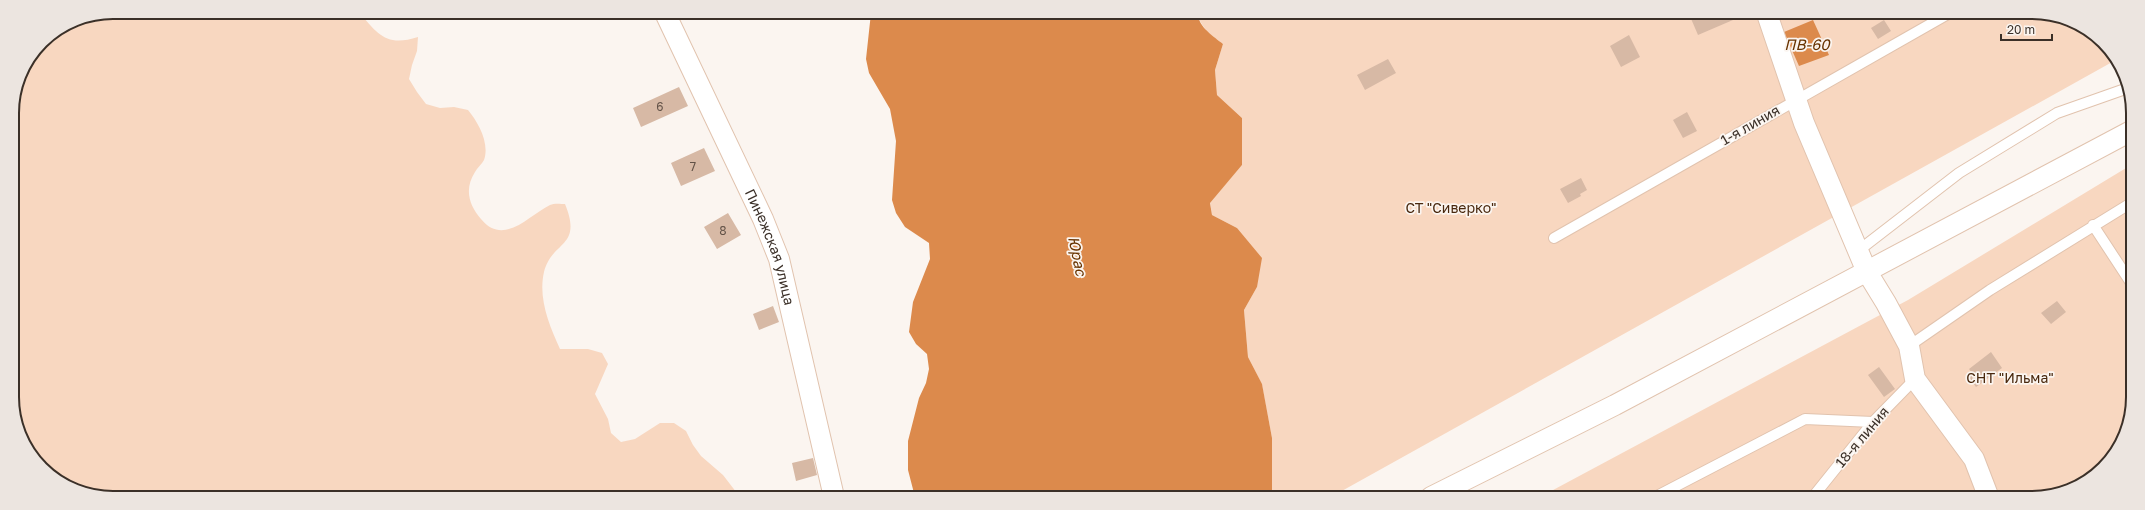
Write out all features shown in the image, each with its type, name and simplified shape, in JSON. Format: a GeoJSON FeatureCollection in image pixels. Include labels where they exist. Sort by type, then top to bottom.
{"type":"FeatureCollection","features":[{"type":"Feature","properties":{"kind":"street","name":"Пинежская улица"},"geometry":{"type":"LineString","coordinates":[[668,19],[763,219],[779,259],[833,491]]}},
{"type":"Feature","properties":{"kind":"street"},"geometry":{"type":"LineString","coordinates":[[1769,19],[1804,123],[1867,272],[1886,303],[1909,346],[1915,379],[1974,459],[1986,491]]}},
{"type":"Feature","properties":{"kind":"street"},"geometry":{"type":"LineString","coordinates":[[1443,491],[1615,405],[2126,134]]}},
{"type":"Feature","properties":{"kind":"lane","name":"1-я линия"},"geometry":{"type":"LineString","coordinates":[[1554,238],[1939,19]]}},
{"type":"Feature","properties":{"kind":"lane"},"geometry":{"type":"LineString","coordinates":[[1858,251],[1959,173],[2057,113],[2123,90]]}},
{"type":"Feature","properties":{"kind":"lane"},"geometry":{"type":"LineString","coordinates":[[1909,346],[1990,290],[2126,206]]}},
{"type":"Feature","properties":{"kind":"lane"},"geometry":{"type":"LineString","coordinates":[[2093,225],[2126,275]]}},
{"type":"Feature","properties":{"kind":"lane","name":"18-я линия"},"geometry":{"type":"LineString","coordinates":[[1818,491],[1873,422],[1915,379]]}},
{"type":"Feature","properties":{"kind":"lane"},"geometry":{"type":"LineString","coordinates":[[1667,491],[1805,419],[1873,422]]}},
{"type":"Feature","properties":{"kind":"green space"},"geometry":{"type":"Polygon","coordinates":[[[113,19],[365,19],[378,33],[391,40],[407,40],[418,37],[417,51],[409,79],[417,92],[426,104],[440,108],[454,107],[468,110],[476,120],[482,133],[485,147],[484,160],[472,178],[469,191],[469,197],[473,208],[481,219],[490,227],[499,230],[507,230],[525,221],[550,205],[565,204],[570,218],[570,229],[564,242],[548,262],[544,272],[542,292],[549,321],[560,349],[588,349],[602,353],[608,364],[595,394],[608,419],[611,433],[621,442],[635,439],[660,423],[674,423],[686,431],[693,445],[701,456],[723,475],[735,491],[113,491],[83,486],[66,478],[47,463],[35,449],[24,427],[19,397],[19,107],[26,77],[35,61],[51,42],[77,26],[89,22],[113,19]]]}},
{"type":"Feature","properties":{"kind":"green space","name":"СТ \"Сиверко\""},"geometry":{"type":"Polygon","coordinates":[[[1199,19],[2032,19],[2062,24],[2084,35],[2094,42],[2111,63],[1342,491],[1272,491],[1272,438],[1262,385],[1248,357],[1244,310],[1257,287],[1237,228],[1212,215],[1210,202],[1242,165],[1242,118],[1217,95],[1215,70],[1223,44],[1207,32],[1199,19]]]}},
{"type":"Feature","properties":{"kind":"green space","name":"СНТ \"Ильма\""},"geometry":{"type":"Polygon","coordinates":[[[2126,168],[2126,397],[2124,415],[2116,438],[2103,459],[2094,468],[2068,484],[2038,491],[1551,491],[1908,300],[2126,168]]]}},
{"type":"Feature","properties":{"kind":"water","name":"Юрас"},"geometry":{"type":"Polygon","coordinates":[[[870,19],[1198,19],[1203,27],[1223,44],[1215,70],[1217,95],[1242,118],[1242,165],[1210,203],[1212,215],[1237,228],[1262,258],[1257,287],[1244,310],[1248,357],[1262,384],[1272,438],[1272,491],[913,491],[908,470],[908,441],[919,398],[926,383],[929,369],[927,354],[916,344],[909,332],[913,302],[930,259],[929,243],[905,227],[896,213],[892,200],[896,141],[890,109],[869,73],[866,59],[870,19]]]}},
{"type":"Feature","properties":{"kind":"water","name":"ПВ-60"},"geometry":{"type":"Polygon","coordinates":[[[1813,20],[1829,55],[1799,66],[1784,32],[1813,20]]]}},
{"type":"Feature","properties":{"kind":"building"},"geometry":{"type":"Polygon","coordinates":[[[1691,19],[1735,19],[1698,35],[1691,19]]]}},
{"type":"Feature","properties":{"kind":"building"},"geometry":{"type":"Polygon","coordinates":[[[1884,20],[1891,31],[1878,39],[1871,28],[1884,20]]]}},
{"type":"Feature","properties":{"kind":"building"},"geometry":{"type":"Polygon","coordinates":[[[1629,35],[1640,57],[1621,67],[1610,46],[1629,35]]]}},
{"type":"Feature","properties":{"kind":"building"},"geometry":{"type":"Polygon","coordinates":[[[1388,59],[1396,73],[1365,90],[1357,75],[1388,59]]]}},
{"type":"Feature","properties":{"kind":"building"},"geometry":{"type":"Polygon","coordinates":[[[679,87],[688,106],[641,127],[633,108],[679,87]]]}},
{"type":"Feature","properties":{"kind":"building"},"geometry":{"type":"Polygon","coordinates":[[[1687,112],[1697,131],[1683,138],[1673,120],[1687,112]]]}},
{"type":"Feature","properties":{"kind":"building"},"geometry":{"type":"Polygon","coordinates":[[[704,148],[715,171],[681,186],[671,163],[704,148]]]}},
{"type":"Feature","properties":{"kind":"building"},"geometry":{"type":"Polygon","coordinates":[[[1581,178],[1587,190],[1580,194],[1581,196],[1568,203],[1560,189],[1581,178]]]}},
{"type":"Feature","properties":{"kind":"building"},"geometry":{"type":"Polygon","coordinates":[[[728,213],[741,235],[717,249],[704,227],[728,213]]]}},
{"type":"Feature","properties":{"kind":"building"},"geometry":{"type":"Polygon","coordinates":[[[2057,301],[2066,312],[2051,324],[2041,313],[2057,301]]]}},
{"type":"Feature","properties":{"kind":"building"},"geometry":{"type":"Polygon","coordinates":[[[773,306],[779,322],[759,330],[753,314],[773,306]]]}},
{"type":"Feature","properties":{"kind":"building"},"geometry":{"type":"Polygon","coordinates":[[[1991,352],[2002,368],[1976,387],[1968,376],[1972,373],[1969,369],[1991,352]]]}},
{"type":"Feature","properties":{"kind":"building"},"geometry":{"type":"Polygon","coordinates":[[[1879,367],[1895,389],[1884,397],[1868,375],[1879,367]]]}},
{"type":"Feature","properties":{"kind":"building"},"geometry":{"type":"Polygon","coordinates":[[[813,458],[817,475],[796,481],[792,463],[813,458]]]}}]}
